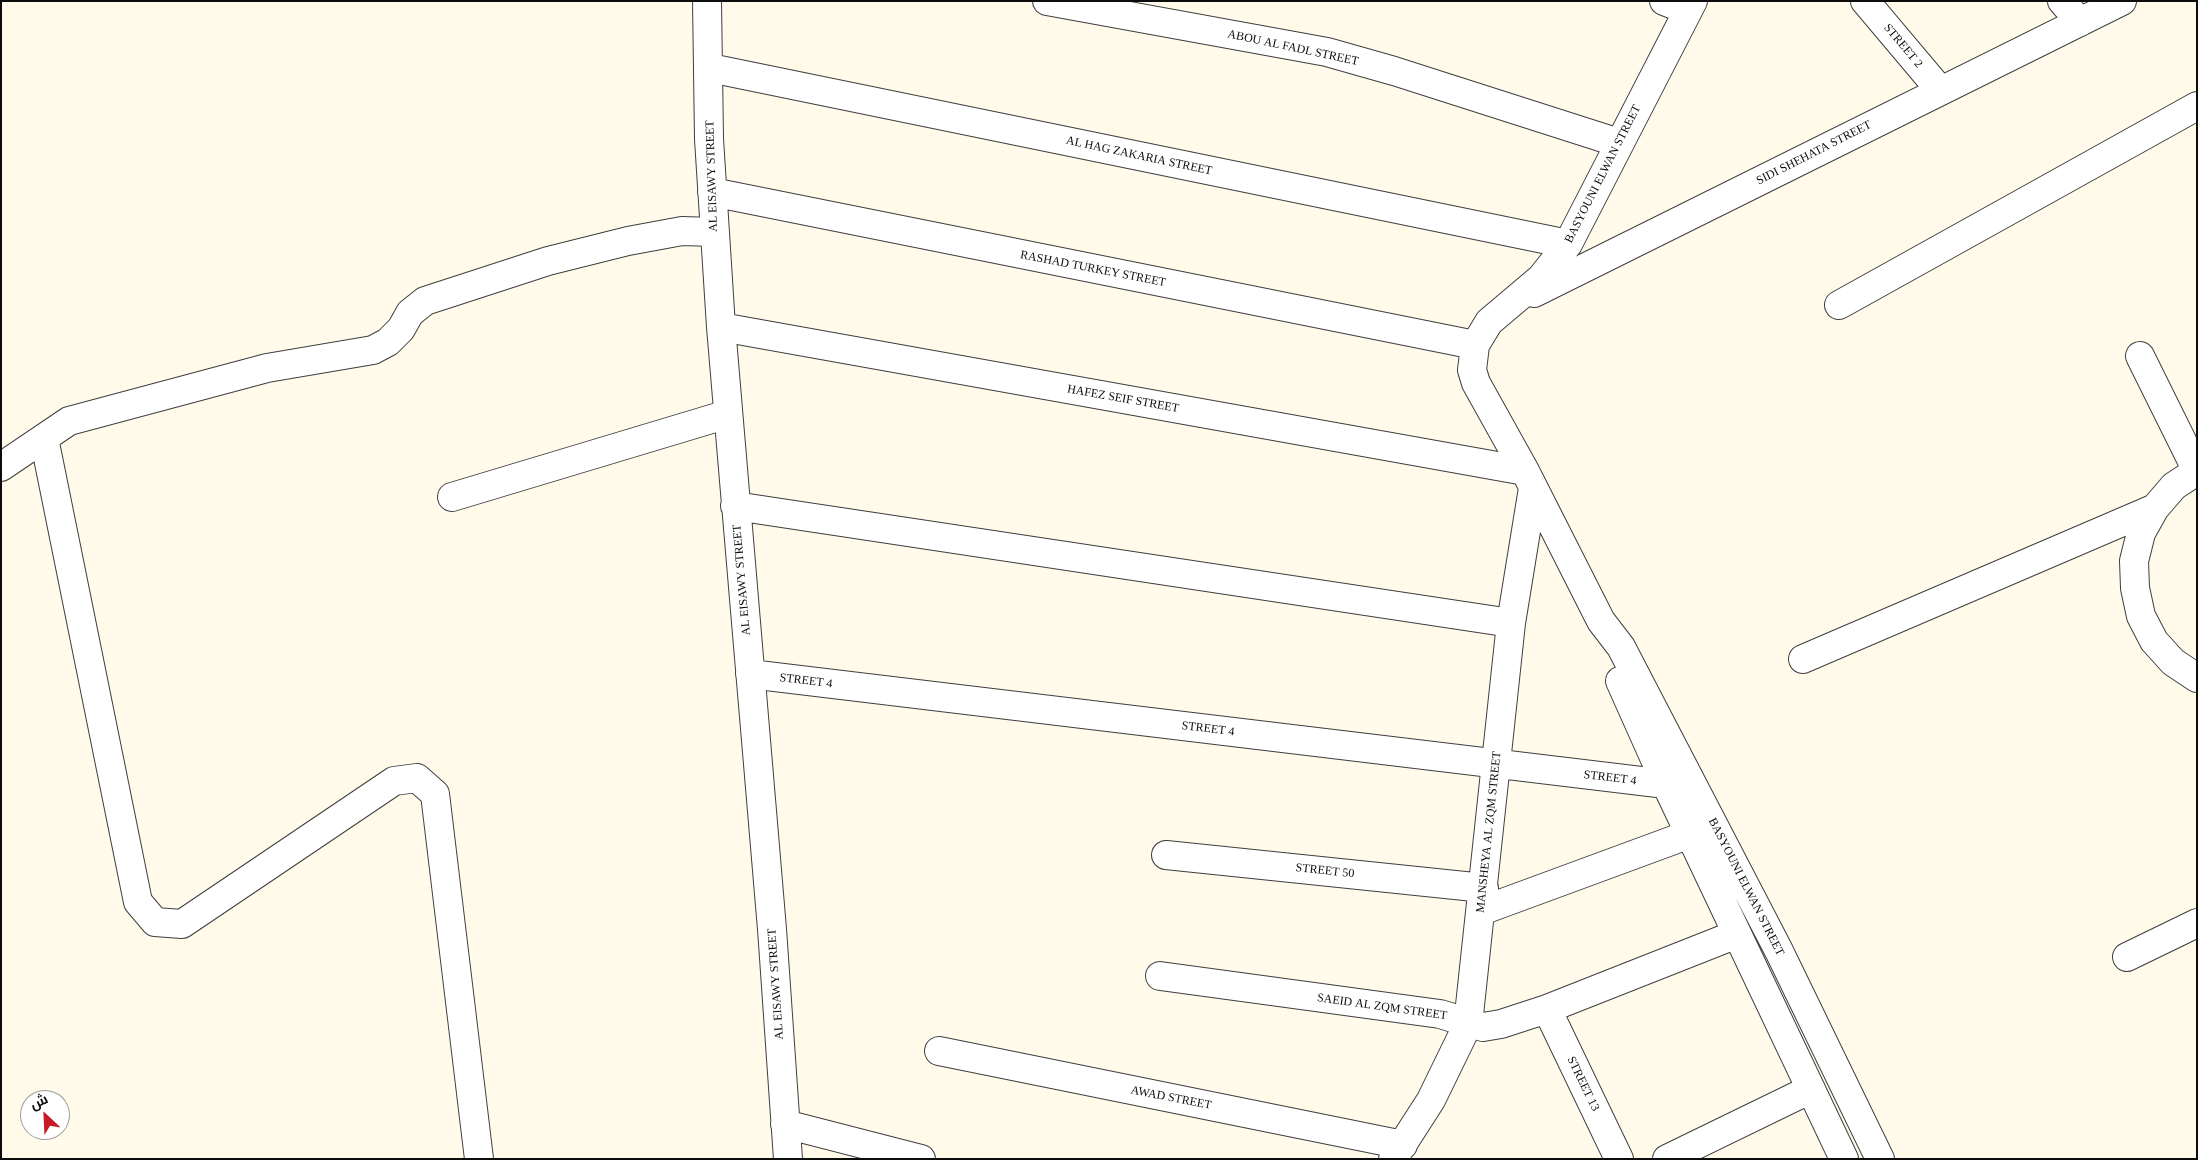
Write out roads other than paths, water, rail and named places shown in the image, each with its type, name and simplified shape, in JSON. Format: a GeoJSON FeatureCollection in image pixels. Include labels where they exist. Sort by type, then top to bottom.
{"type":"FeatureCollection","features":[{"type":"Feature","properties":{"kind":"street","name":"AL EISAWY STREET"},"geometry":{"type":"LineString","coordinates":[[707,1],[714,232],[735,506],[772,929],[788,1159]]}},
{"type":"Feature","properties":{"kind":"street","name":"ABOU AL FADL STREET"},"geometry":{"type":"LineString","coordinates":[[1047,1],[1327,52],[1394,70],[1619,143]]}},
{"type":"Feature","properties":{"kind":"street","name":"STREET 2"},"geometry":{"type":"LineString","coordinates":[[1866,1],[1940,90]]}},
{"type":"Feature","properties":{"kind":"street"},"geometry":{"type":"LineString","coordinates":[[2062,1],[2080,22]]}},
{"type":"Feature","properties":{"kind":"street","name":"SIDI SHEHATA STREET"},"geometry":{"type":"LineString","coordinates":[[1508,307],[1940,90],[2122,1]]}},
{"type":"Feature","properties":{"kind":"street","name":"BASYOUNI ELWAN STREET"},"geometry":{"type":"LineString","coordinates":[[1681,4],[1619,143],[1568,244],[1541,278],[1489,322],[1475,345],[1472,370],[1476,383],[1529,479],[1601,621],[1615,637],[1635,673],[1779,951],[1880,1159]]}},
{"type":"Feature","properties":{"kind":"street","name":"AL HAG ZAKARIA STREET"},"geometry":{"type":"LineString","coordinates":[[710,68],[1568,244]]}},
{"type":"Feature","properties":{"kind":"street"},"geometry":{"type":"LineString","coordinates":[[1839,305],[2197,106]]}},
{"type":"Feature","properties":{"kind":"street","name":"RASHAD TURKEY STREET"},"geometry":{"type":"LineString","coordinates":[[712,192],[1475,345]]}},
{"type":"Feature","properties":{"kind":"street"},"geometry":{"type":"LineString","coordinates":[[1,467],[70,422],[248,373],[373,350],[388,342],[400,329],[410,313],[426,301],[548,261],[628,241],[682,231],[714,232]]}},
{"type":"Feature","properties":{"kind":"street","name":"HAFEZ SEIF STREET"},"geometry":{"type":"LineString","coordinates":[[721,327],[1529,479]]}},
{"type":"Feature","properties":{"kind":"street"},"geometry":{"type":"LineString","coordinates":[[2140,356],[2197,471],[2174,486],[2155,508],[2141,533],[2134,560],[2135,588],[2141,616],[2154,641],[2173,662],[2197,678]]}},
{"type":"Feature","properties":{"kind":"street"},"geometry":{"type":"LineString","coordinates":[[452,497],[728,414]]}},
{"type":"Feature","properties":{"kind":"street"},"geometry":{"type":"LineString","coordinates":[[44,438],[138,902],[155,922],[182,924],[394,781],[417,778],[435,794],[479,1159]]}},
{"type":"Feature","properties":{"kind":"street","name":"MANSHEYA AL ZQM STREET"},"geometry":{"type":"LineString","coordinates":[[1398,1152],[1431,1100],[1468,1024],[1511,623],[1529,479]]}},
{"type":"Feature","properties":{"kind":"street"},"geometry":{"type":"LineString","coordinates":[[735,506],[1511,623]]}},
{"type":"Feature","properties":{"kind":"street"},"geometry":{"type":"LineString","coordinates":[[1803,659],[2155,508]]}},
{"type":"Feature","properties":{"kind":"street","name":"BASYOUNI ELWAN STREET"},"geometry":{"type":"LineString","coordinates":[[1601,621],[1603,642],[1666,784],[1844,1159]]}},
{"type":"Feature","properties":{"kind":"street","name":"STREET 4"},"geometry":{"type":"LineString","coordinates":[[750,674],[1666,784]]}},
{"type":"Feature","properties":{"kind":"street"},"geometry":{"type":"LineString","coordinates":[[1482,899],[1690,834]]}},
{"type":"Feature","properties":{"kind":"street","name":"STREET 50"},"geometry":{"type":"LineString","coordinates":[[1166,855],[1482,899]]}},
{"type":"Feature","properties":{"kind":"street"},"geometry":{"type":"LineString","coordinates":[[2127,957],[2197,923]]}},
{"type":"Feature","properties":{"kind":"street","name":"SAEID AL ZQM STREET"},"geometry":{"type":"LineString","coordinates":[[1160,976],[1440,1014],[1483,1027],[1501,1024],[1548,1009],[1737,934]]}},
{"type":"Feature","properties":{"kind":"street","name":"STREET 13"},"geometry":{"type":"LineString","coordinates":[[1548,1009],[1619,1159]]}},
{"type":"Feature","properties":{"kind":"street","name":"AWAD STREET"},"geometry":{"type":"LineString","coordinates":[[939,1051],[1398,1152]]}},
{"type":"Feature","properties":{"kind":"street"},"geometry":{"type":"LineString","coordinates":[[1667,1159],[1811,1089]]}},
{"type":"Feature","properties":{"kind":"street"},"geometry":{"type":"LineString","coordinates":[[785,1124],[921,1159]]}}]}
